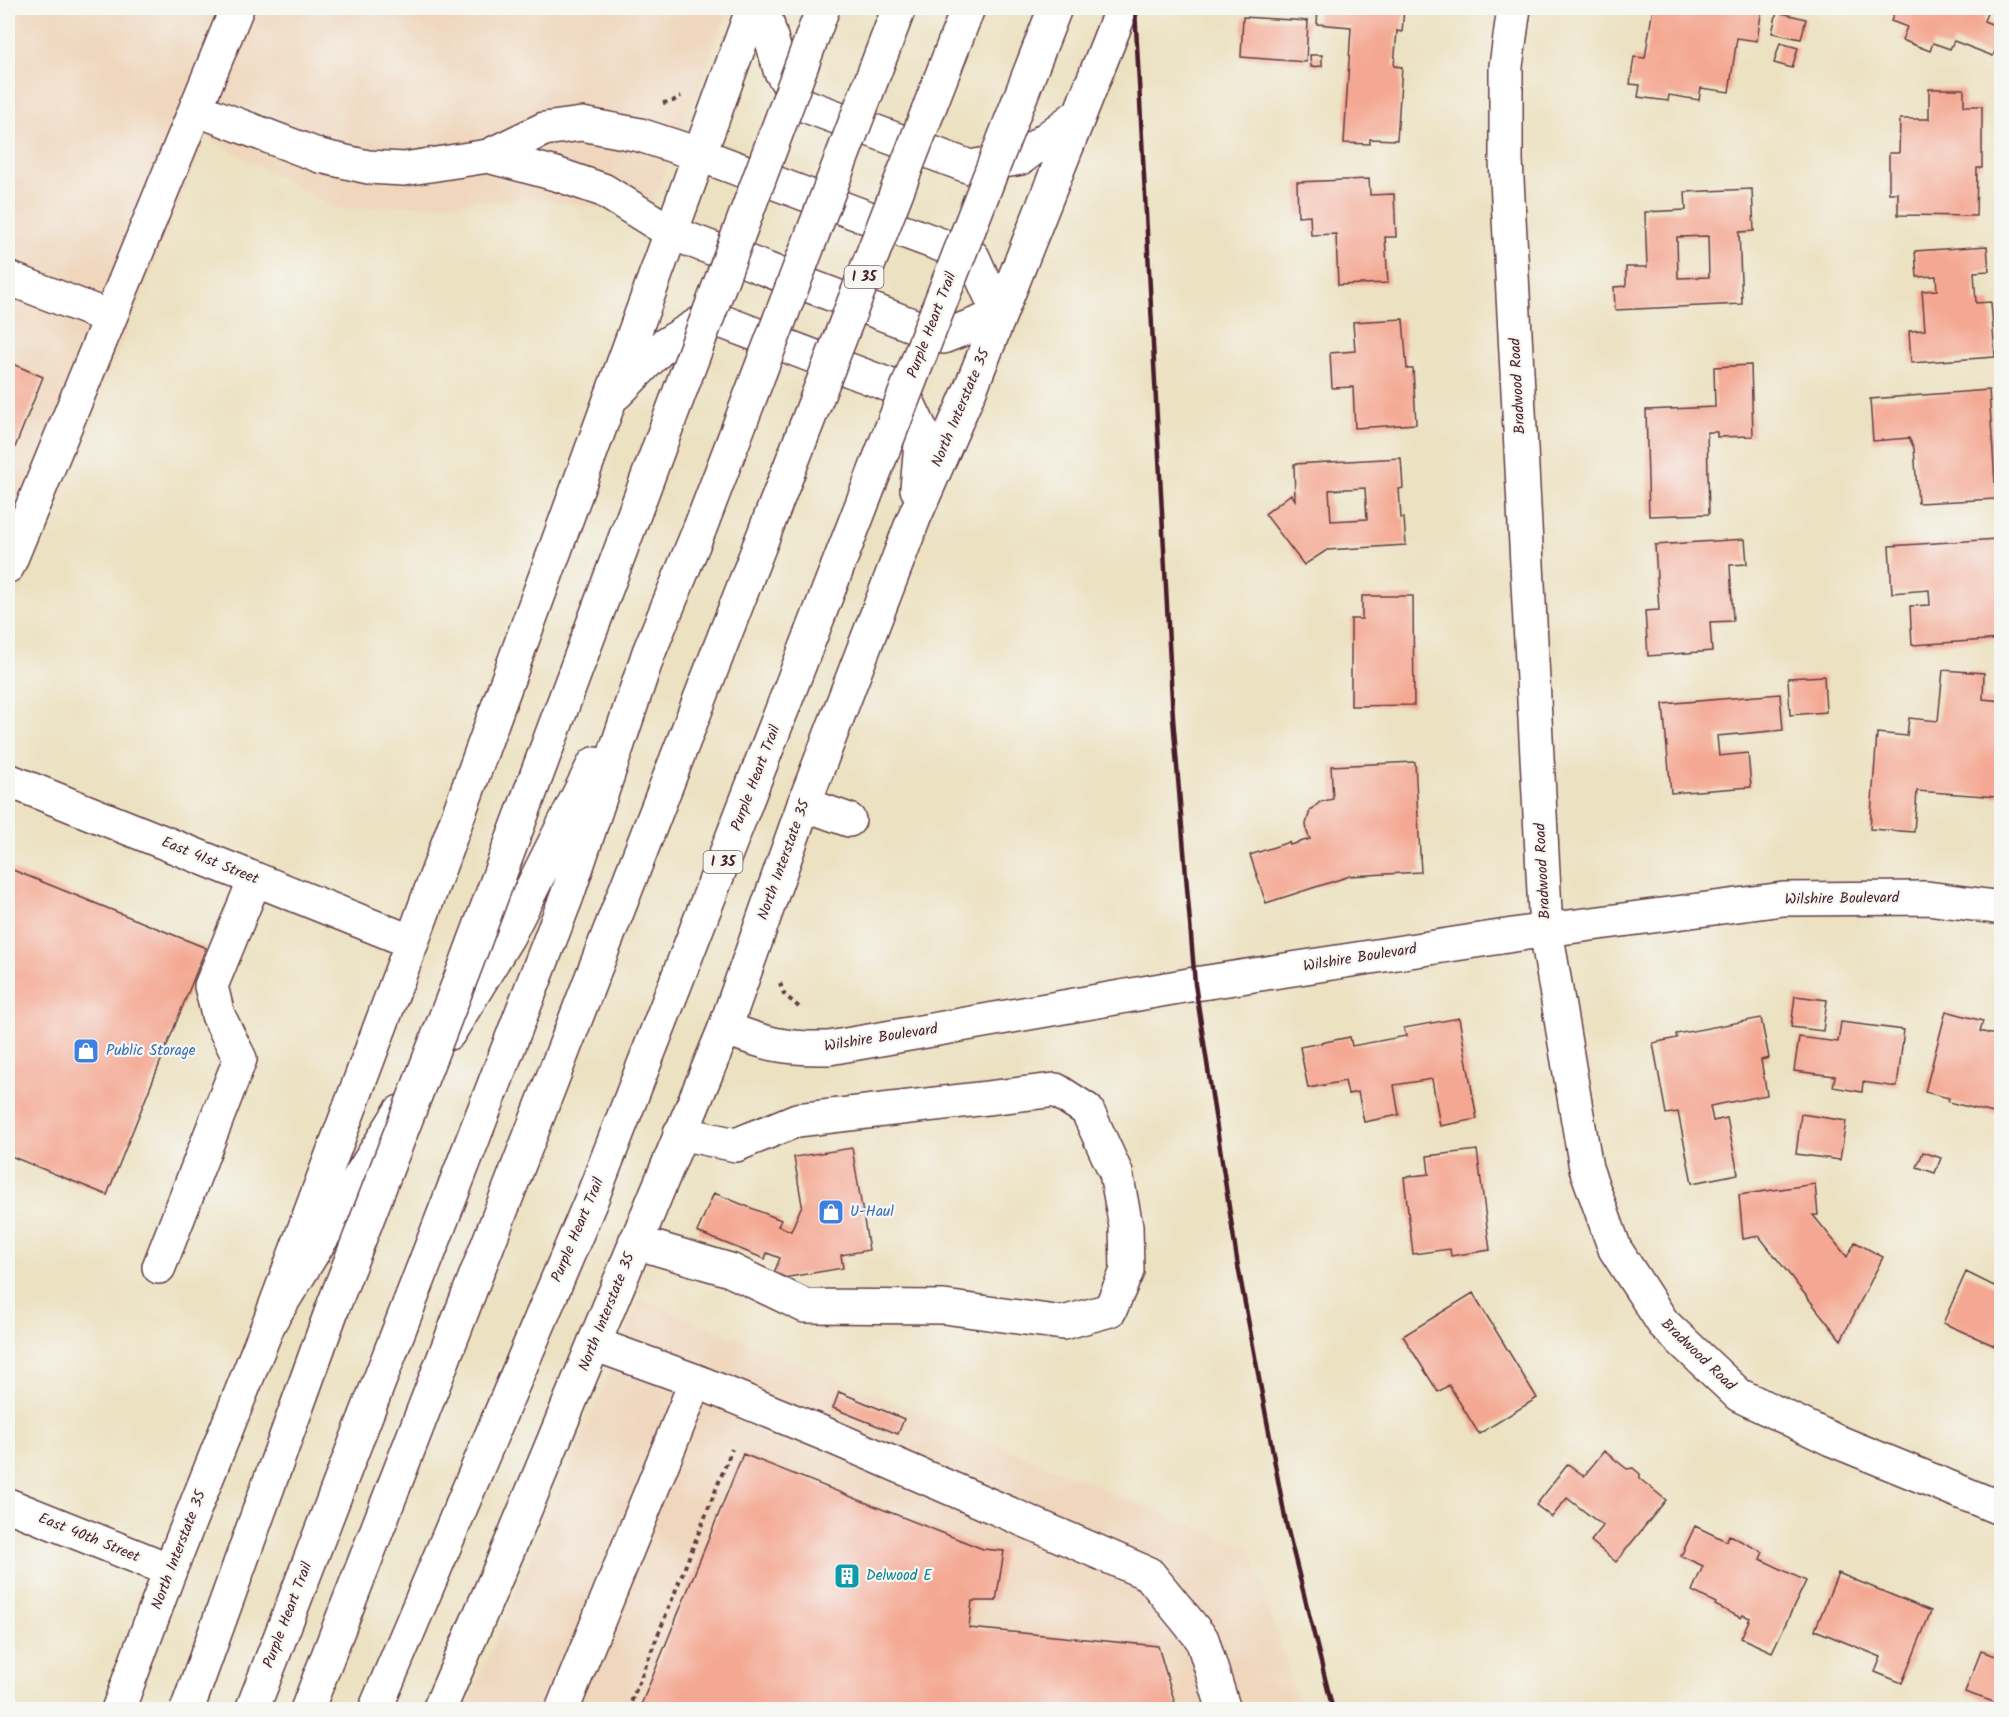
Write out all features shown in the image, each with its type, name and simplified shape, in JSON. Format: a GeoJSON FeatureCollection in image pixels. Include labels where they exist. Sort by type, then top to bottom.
{"type":"FeatureCollection","features":[{"type":"Feature","properties":{"kind":"main road"},"geometry":{"type":"LineString","coordinates":[[8,566],[237,8]]}},
{"type":"Feature","properties":{"kind":"main road","name":"North Interstate 35"},"geometry":{"type":"LineString","coordinates":[[118,1710],[170,1570],[269,1323],[412,942],[753,8]]}},
{"type":"Feature","properties":{"kind":"main road"},"geometry":{"type":"LineString","coordinates":[[763,8],[780,70],[801,104],[970,167],[1021,158],[1078,115]]}},
{"type":"Feature","properties":{"kind":"main road"},"geometry":{"type":"LineString","coordinates":[[187,1710],[333,1307],[465,967],[823,8]]}},
{"type":"Feature","properties":{"kind":"main road","name":"Purple Heart Trail"},"geometry":{"type":"LineString","coordinates":[[252,1710],[567,896],[649,652],[700,528],[899,8]]}},
{"type":"Feature","properties":{"kind":"main road","name":"I 35"},"geometry":{"type":"LineString","coordinates":[[308,1710],[968,8]]}},
{"type":"Feature","properties":{"kind":"main road","name":"Purple Heart Trail"},"geometry":{"type":"LineString","coordinates":[[375,1710],[592,1198],[1055,8]]}},
{"type":"Feature","properties":{"kind":"main road","name":"North Interstate 35"},"geometry":{"type":"LineString","coordinates":[[439,1710],[725,1028],[804,804],[914,518],[970,390],[1122,8]]}},
{"type":"Feature","properties":{"kind":"main road","name":"Bradwood Road"},"geometry":{"type":"LineString","coordinates":[[1514,8],[1506,66],[1506,160],[1546,930],[1586,1168],[1615,1249],[1663,1323],[1739,1395],[1831,1439],[2001,1509]]}},
{"type":"Feature","properties":{"kind":"main road"},"geometry":{"type":"LineString","coordinates":[[196,108],[320,156],[368,167],[404,169],[488,156],[544,129],[582,124],[640,135],[698,154],[973,257],[999,315],[943,337],[672,233],[603,190],[556,174],[488,156]]}},
{"type":"Feature","properties":{"kind":"main road"},"geometry":{"type":"LineString","coordinates":[[8,278],[109,317]]}},
{"type":"Feature","properties":{"kind":"main road"},"geometry":{"type":"LineString","coordinates":[[608,402],[663,346],[710,317],[902,390],[922,432],[914,518]]}},
{"type":"Feature","properties":{"kind":"main road"},"geometry":{"type":"LineString","coordinates":[[269,1323],[508,936],[649,652]]}},
{"type":"Feature","properties":{"kind":"main road","name":"East 41st Street"},"geometry":{"type":"LineString","coordinates":[[8,780],[412,942]]}},
{"type":"Feature","properties":{"kind":"main road"},"geometry":{"type":"LineString","coordinates":[[804,804],[849,820]]}},
{"type":"Feature","properties":{"kind":"main road"},"geometry":{"type":"LineString","coordinates":[[159,1267],[240,1059],[218,1015],[211,986],[255,879]]}},
{"type":"Feature","properties":{"kind":"main road","name":"Wilshire Boulevard"},"geometry":{"type":"LineString","coordinates":[[725,1028],[770,1045],[801,1049],[829,1048],[1119,996],[1546,930],[1783,899],[1927,898],[2001,908]]}},
{"type":"Feature","properties":{"kind":"main road"},"geometry":{"type":"LineString","coordinates":[[635,1242],[730,1270],[805,1306],[944,1307],[1063,1323],[1110,1310],[1127,1271],[1126,1226],[1116,1173],[1087,1110],[1056,1090],[797,1120],[736,1145],[680,1132]]}},
{"type":"Feature","properties":{"kind":"main road"},"geometry":{"type":"LineString","coordinates":[[594,1344],[696,1381],[825,1434],[1149,1574],[1203,1639],[1224,1710]]}},
{"type":"Feature","properties":{"kind":"main road"},"geometry":{"type":"LineString","coordinates":[[562,1710],[696,1381]]}},
{"type":"Feature","properties":{"kind":"main road","name":"East 40th Street"},"geometry":{"type":"LineString","coordinates":[[8,1506],[170,1570]]}},
{"type":"Feature","properties":{"kind":"path"},"geometry":{"type":"LineString","coordinates":[[628,1710],[732,1449]]}},
{"type":"Feature","properties":{"kind":"shaded area"},"geometry":{"type":"Polygon","coordinates":[[[8,8],[729,8],[647,216],[537,198],[336,209],[207,137],[8,618],[8,8]]]}},
{"type":"Feature","properties":{"kind":"shaded area"},"geometry":{"type":"Polygon","coordinates":[[[641,1299],[1250,1549],[1301,1709],[466,1710],[641,1299]]]}},
{"type":"Feature","properties":{"kind":"building"},"geometry":{"type":"Polygon","coordinates":[[[1318,8],[1404,8],[1402,32],[1397,31],[1394,66],[1402,67],[1397,140],[1370,139],[1370,144],[1344,143],[1351,27],[1317,24],[1318,8]]]}},
{"type":"Feature","properties":{"kind":"building"},"geometry":{"type":"Polygon","coordinates":[[[1653,8],[1762,8],[1757,41],[1737,38],[1729,92],[1701,88],[1699,100],[1669,95],[1668,101],[1638,97],[1640,85],[1630,84],[1634,57],[1645,58],[1653,8]]]}},
{"type":"Feature","properties":{"kind":"building"},"geometry":{"type":"Polygon","coordinates":[[[1896,8],[1989,8],[1984,21],[2002,28],[2002,34],[1993,56],[1954,41],[1950,49],[1933,43],[1930,51],[1902,40],[1907,27],[1891,21],[1896,8]]]}},
{"type":"Feature","properties":{"kind":"building"},"geometry":{"type":"Polygon","coordinates":[[[1777,12],[1806,19],[1801,39],[1772,33],[1777,12]]]}},
{"type":"Feature","properties":{"kind":"building"},"geometry":{"type":"Polygon","coordinates":[[[1243,17],[1308,21],[1306,62],[1241,57],[1243,17]]]}},
{"type":"Feature","properties":{"kind":"building"},"geometry":{"type":"Polygon","coordinates":[[[1780,43],[1798,48],[1792,68],[1774,63],[1780,43]]]}},
{"type":"Feature","properties":{"kind":"building"},"geometry":{"type":"Polygon","coordinates":[[[1310,55],[1322,55],[1322,66],[1311,67],[1310,55]]]}},
{"type":"Feature","properties":{"kind":"building"},"geometry":{"type":"Polygon","coordinates":[[[1929,89],[1964,89],[1964,106],[1982,106],[1982,168],[1977,168],[1976,216],[1898,215],[1898,193],[1889,193],[1889,153],[1899,153],[1900,119],[1929,119],[1929,89]]]}},
{"type":"Feature","properties":{"kind":"building"},"geometry":{"type":"Polygon","coordinates":[[[1369,179],[1370,195],[1394,194],[1396,237],[1385,237],[1388,283],[1338,285],[1336,234],[1311,235],[1310,215],[1298,216],[1297,182],[1369,179]]]}},
{"type":"Feature","properties":{"kind":"building"},"geometry":{"type":"Polygon","coordinates":[[[1752,189],[1754,231],[1739,232],[1742,304],[1615,310],[1614,287],[1626,286],[1626,267],[1647,267],[1645,212],[1686,210],[1685,192],[1752,189]],[[1708,236],[1677,237],[1678,278],[1709,277],[1708,236]]]}},
{"type":"Feature","properties":{"kind":"building"},"geometry":{"type":"Polygon","coordinates":[[[1987,246],[1989,271],[1974,272],[1976,303],[1991,302],[1995,357],[1911,363],[1909,331],[1925,330],[1922,291],[1937,290],[1936,276],[1917,277],[1915,251],[1987,246]]]}},
{"type":"Feature","properties":{"kind":"building"},"geometry":{"type":"Polygon","coordinates":[[[1403,319],[1407,369],[1413,369],[1416,424],[1355,428],[1353,387],[1332,388],[1330,353],[1355,351],[1353,322],[1403,319]]]}},
{"type":"Feature","properties":{"kind":"building"},"geometry":{"type":"Polygon","coordinates":[[[8,362],[43,377],[8,465],[8,362]]]}},
{"type":"Feature","properties":{"kind":"building"},"geometry":{"type":"Polygon","coordinates":[[[1751,365],[1753,436],[1717,437],[1717,432],[1707,432],[1709,514],[1649,516],[1646,410],[1715,407],[1714,367],[1751,365]]]}},
{"type":"Feature","properties":{"kind":"building"},"geometry":{"type":"Polygon","coordinates":[[[1989,390],[1996,499],[1918,503],[1914,448],[1909,438],[1873,441],[1870,399],[1989,390]]]}},
{"type":"Feature","properties":{"kind":"building"},"geometry":{"type":"Polygon","coordinates":[[[1401,458],[1403,488],[1399,489],[1406,545],[1327,550],[1304,565],[1265,514],[1291,494],[1295,500],[1294,464],[1401,458]],[[1365,488],[1329,490],[1331,521],[1367,519],[1365,488]]]}},
{"type":"Feature","properties":{"kind":"building"},"geometry":{"type":"Polygon","coordinates":[[[1745,539],[1747,564],[1730,565],[1733,621],[1710,622],[1712,651],[1648,656],[1645,611],[1659,610],[1655,545],[1745,539]]]}},
{"type":"Feature","properties":{"kind":"building"},"geometry":{"type":"Polygon","coordinates":[[[1997,539],[2002,639],[1912,645],[1910,606],[1930,605],[1929,590],[1892,593],[1889,546],[1997,539]]]}},
{"type":"Feature","properties":{"kind":"building"},"geometry":{"type":"Polygon","coordinates":[[[1362,596],[1413,596],[1414,705],[1351,706],[1351,619],[1362,619],[1362,596]]]}},
{"type":"Feature","properties":{"kind":"building"},"geometry":{"type":"Polygon","coordinates":[[[1943,670],[1984,673],[1983,699],[2002,701],[2002,754],[1998,797],[1917,791],[1914,832],[1870,829],[1877,733],[1907,736],[1909,718],[1938,721],[1943,670]]]}},
{"type":"Feature","properties":{"kind":"building"},"geometry":{"type":"Polygon","coordinates":[[[1824,676],[1826,712],[1790,715],[1788,678],[1824,676]]]}},
{"type":"Feature","properties":{"kind":"building"},"geometry":{"type":"Polygon","coordinates":[[[1780,694],[1783,730],[1717,736],[1719,756],[1748,753],[1751,787],[1671,793],[1663,704],[1780,694]]]}},
{"type":"Feature","properties":{"kind":"building"},"geometry":{"type":"Polygon","coordinates":[[[1415,762],[1421,872],[1350,876],[1266,903],[1250,855],[1289,842],[1290,845],[1310,839],[1306,824],[1310,811],[1320,802],[1333,799],[1331,766],[1415,762]]]}},
{"type":"Feature","properties":{"kind":"building","name":"Public Storage"},"geometry":{"type":"Polygon","coordinates":[[[8,868],[206,948],[107,1195],[8,1155],[8,868]]]}},
{"type":"Feature","properties":{"kind":"building"},"geometry":{"type":"Polygon","coordinates":[[[1795,996],[1827,1000],[1823,1031],[1791,1027],[1795,996]]]}},
{"type":"Feature","properties":{"kind":"building"},"geometry":{"type":"Polygon","coordinates":[[[1946,1011],[1983,1021],[1980,1031],[2002,1037],[2002,1115],[1948,1102],[1949,1098],[1925,1092],[1946,1011]]]}},
{"type":"Feature","properties":{"kind":"building"},"geometry":{"type":"Polygon","coordinates":[[[1459,1018],[1477,1119],[1440,1126],[1432,1079],[1394,1085],[1399,1115],[1364,1122],[1358,1092],[1348,1094],[1345,1081],[1308,1088],[1300,1047],[1350,1037],[1352,1046],[1406,1036],[1404,1028],[1459,1018]]]}},
{"type":"Feature","properties":{"kind":"building"},"geometry":{"type":"Polygon","coordinates":[[[1761,1018],[1769,1058],[1761,1060],[1767,1095],[1710,1106],[1713,1121],[1727,1118],[1738,1174],[1692,1183],[1678,1112],[1666,1114],[1653,1043],[1677,1038],[1676,1034],[1761,1018]]]}},
{"type":"Feature","properties":{"kind":"building"},"geometry":{"type":"Polygon","coordinates":[[[1841,1022],[1904,1030],[1897,1087],[1863,1082],[1862,1092],[1833,1087],[1835,1076],[1794,1071],[1799,1037],[1838,1042],[1841,1022]]]}},
{"type":"Feature","properties":{"kind":"building"},"geometry":{"type":"Polygon","coordinates":[[[1801,1114],[1846,1121],[1840,1160],[1796,1154],[1801,1114]]]}},
{"type":"Feature","properties":{"kind":"building","name":"U-Haul"},"geometry":{"type":"Polygon","coordinates":[[[852,1148],[869,1250],[841,1255],[843,1268],[771,1280],[780,1258],[767,1253],[765,1259],[697,1232],[714,1193],[781,1220],[778,1226],[791,1231],[802,1205],[794,1157],[852,1148]]]}},
{"type":"Feature","properties":{"kind":"building"},"geometry":{"type":"Polygon","coordinates":[[[1477,1150],[1490,1250],[1451,1256],[1450,1249],[1413,1254],[1404,1177],[1429,1174],[1427,1156],[1477,1150]]]}},
{"type":"Feature","properties":{"kind":"building"},"geometry":{"type":"Polygon","coordinates":[[[1923,1152],[1941,1158],[1935,1173],[1917,1167],[1923,1152]]]}},
{"type":"Feature","properties":{"kind":"building"},"geometry":{"type":"Polygon","coordinates":[[[1815,1184],[1818,1215],[1813,1215],[1847,1257],[1855,1242],[1883,1257],[1841,1340],[1759,1236],[1743,1239],[1739,1195],[1815,1184]]]}},
{"type":"Feature","properties":{"kind":"building"},"geometry":{"type":"Polygon","coordinates":[[[1966,1272],[1994,1286],[1998,1277],[2002,1279],[2002,1349],[1943,1323],[1966,1272]]]}},
{"type":"Feature","properties":{"kind":"building"},"geometry":{"type":"Polygon","coordinates":[[[1473,1293],[1537,1398],[1479,1434],[1449,1385],[1438,1392],[1403,1336],[1473,1293]]]}},
{"type":"Feature","properties":{"kind":"building"},"geometry":{"type":"Polygon","coordinates":[[[839,1392],[904,1419],[898,1434],[833,1408],[839,1392]]]}},
{"type":"Feature","properties":{"kind":"building"},"geometry":{"type":"Polygon","coordinates":[[[1604,1451],[1627,1469],[1633,1468],[1640,1474],[1640,1479],[1666,1500],[1616,1562],[1591,1541],[1603,1526],[1567,1498],[1552,1517],[1536,1505],[1568,1464],[1584,1476],[1604,1451]]]}},
{"type":"Feature","properties":{"kind":"building","name":"Delwood E"},"geometry":{"type":"Polygon","coordinates":[[[743,1454],[983,1549],[1004,1551],[996,1601],[972,1601],[969,1628],[1158,1646],[1177,1710],[639,1710],[743,1454]]]}},
{"type":"Feature","properties":{"kind":"building"},"geometry":{"type":"Polygon","coordinates":[[[1695,1526],[1726,1541],[1729,1535],[1763,1552],[1760,1559],[1806,1581],[1772,1652],[1741,1638],[1750,1618],[1743,1615],[1741,1618],[1692,1591],[1703,1566],[1681,1556],[1695,1526]]]}},
{"type":"Feature","properties":{"kind":"building"},"geometry":{"type":"Polygon","coordinates":[[[1838,1573],[1931,1611],[1902,1683],[1875,1672],[1881,1657],[1815,1630],[1838,1573]]]}},
{"type":"Feature","properties":{"kind":"building"},"geometry":{"type":"Polygon","coordinates":[[[1981,1651],[2002,1658],[2002,1705],[1965,1692],[1981,1651]]]}},
{"type":"Feature","properties":{"kind":"railway"},"geometry":{"type":"LineString","coordinates":[[1135,8],[1173,718],[1195,984],[1238,1266],[1286,1523],[1333,1710]]}},
{"type":"Feature","properties":{"kind":"place","name":"Public Storage"},"geometry":{"type":"Point","coordinates":[86,1051]}},
{"type":"Feature","properties":{"kind":"place","name":"U-Haul"},"geometry":{"type":"Point","coordinates":[831,1212]}},
{"type":"Feature","properties":{"kind":"place","name":"Delwood E"},"geometry":{"type":"Point","coordinates":[847,1576]}}]}
